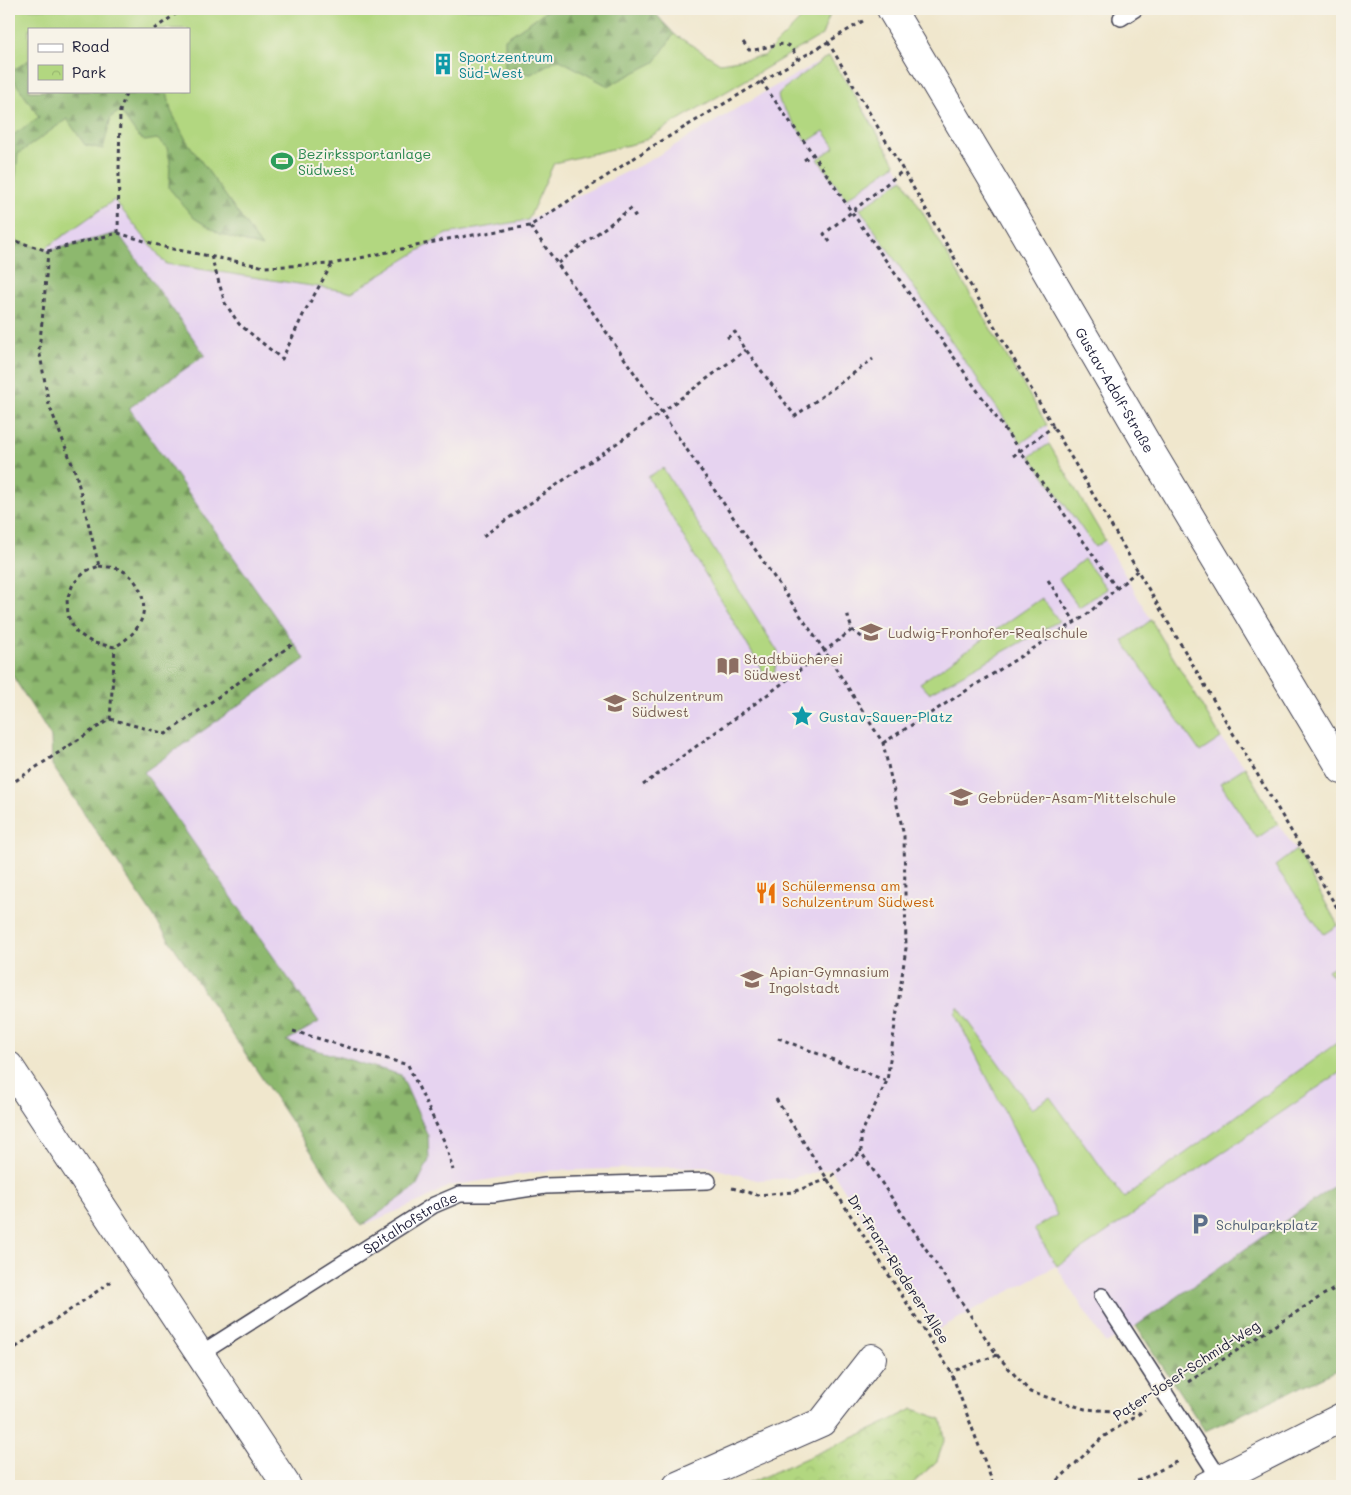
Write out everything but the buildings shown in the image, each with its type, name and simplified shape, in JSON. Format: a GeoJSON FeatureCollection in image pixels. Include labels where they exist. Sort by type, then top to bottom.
{"type":"FeatureCollection","features":[{"type":"Feature","properties":{"kind":"street","name":"Gustav-Adolf-Straße"},"geometry":{"type":"LineString","coordinates":[[880,13],[1013,214],[1147,444],[1342,770]]}},
{"type":"Feature","properties":{"kind":"street"},"geometry":{"type":"LineString","coordinates":[[9,1066],[287,1486]]}},
{"type":"Feature","properties":{"kind":"street"},"geometry":{"type":"LineString","coordinates":[[678,1486],[822,1422],[872,1358]]}},
{"type":"Feature","properties":{"kind":"street"},"geometry":{"type":"LineString","coordinates":[[1213,1483],[1342,1417]]}},
{"type":"Feature","properties":{"kind":"lane"},"geometry":{"type":"LineString","coordinates":[[1121,18],[1135,9]]}},
{"type":"Feature","properties":{"kind":"lane","name":"Spitalhofstraße"},"geometry":{"type":"LineString","coordinates":[[200,1354],[434,1205],[460,1194],[493,1194],[545,1186],[708,1181]]}},
{"type":"Feature","properties":{"kind":"lane"},"geometry":{"type":"LineString","coordinates":[[1102,1296],[1167,1396],[1213,1483]]}},
{"type":"Feature","properties":{"kind":"path"},"geometry":{"type":"LineString","coordinates":[[155,28],[183,9]]}},
{"type":"Feature","properties":{"kind":"path"},"geometry":{"type":"LineString","coordinates":[[9,239],[48,251],[118,233],[168,248],[265,267],[332,264],[448,239],[530,226],[648,149],[761,81],[880,13]]}},
{"type":"Feature","properties":{"kind":"path"},"geometry":{"type":"LineString","coordinates":[[743,42],[749,50],[756,51],[782,44],[789,46],[798,60]]}},
{"type":"Feature","properties":{"kind":"path"},"geometry":{"type":"LineString","coordinates":[[828,42],[1342,916]]}},
{"type":"Feature","properties":{"kind":"path"},"geometry":{"type":"LineString","coordinates":[[761,81],[1117,589]]}},
{"type":"Feature","properties":{"kind":"path"},"geometry":{"type":"LineString","coordinates":[[118,233],[120,111],[127,92]]}},
{"type":"Feature","properties":{"kind":"path"},"geometry":{"type":"LineString","coordinates":[[804,160],[812,154]]}},
{"type":"Feature","properties":{"kind":"path"},"geometry":{"type":"LineString","coordinates":[[830,242],[824,234],[904,170]]}},
{"type":"Feature","properties":{"kind":"path"},"geometry":{"type":"LineString","coordinates":[[558,263],[630,209],[637,219]]}},
{"type":"Feature","properties":{"kind":"path"},"geometry":{"type":"LineString","coordinates":[[530,226],[662,412],[824,650],[883,743],[904,836],[906,948],[887,1081],[861,1134],[861,1152],[997,1355],[1030,1392],[1086,1409],[1140,1413]]}},
{"type":"Feature","properties":{"kind":"path"},"geometry":{"type":"LineString","coordinates":[[48,251],[39,349],[50,405],[76,474],[99,566]]}},
{"type":"Feature","properties":{"kind":"path"},"geometry":{"type":"LineString","coordinates":[[211,256],[225,303],[239,324],[282,359],[305,311],[332,264]]}},
{"type":"Feature","properties":{"kind":"path"},"geometry":{"type":"LineString","coordinates":[[727,338],[735,332],[746,350],[795,416],[873,359]]}},
{"type":"Feature","properties":{"kind":"path"},"geometry":{"type":"LineString","coordinates":[[483,536],[662,412],[746,350]]}},
{"type":"Feature","properties":{"kind":"path"},"geometry":{"type":"LineString","coordinates":[[1013,456],[1054,426]]}},
{"type":"Feature","properties":{"kind":"path"},"geometry":{"type":"LineString","coordinates":[[99,566],[119,569],[130,576],[142,593],[143,617],[129,638],[114,646],[93,643],[76,632],[68,616],[66,599],[73,584],[86,572],[99,566]]}},
{"type":"Feature","properties":{"kind":"path"},"geometry":{"type":"LineString","coordinates":[[883,743],[1085,616],[1138,570]]}},
{"type":"Feature","properties":{"kind":"path"},"geometry":{"type":"LineString","coordinates":[[1048,580],[1075,622]]}},
{"type":"Feature","properties":{"kind":"path"},"geometry":{"type":"LineString","coordinates":[[847,613],[852,630],[866,640]]}},
{"type":"Feature","properties":{"kind":"path"},"geometry":{"type":"LineString","coordinates":[[643,785],[797,673],[852,630]]}},
{"type":"Feature","properties":{"kind":"path"},"geometry":{"type":"LineString","coordinates":[[9,785],[110,720],[166,734],[294,643]]}},
{"type":"Feature","properties":{"kind":"path"},"geometry":{"type":"LineString","coordinates":[[110,720],[114,646]]}},
{"type":"Feature","properties":{"kind":"path"},"geometry":{"type":"LineString","coordinates":[[293,1031],[408,1065],[445,1143],[460,1194]]}},
{"type":"Feature","properties":{"kind":"path"},"geometry":{"type":"LineString","coordinates":[[778,1038],[887,1081]]}},
{"type":"Feature","properties":{"kind":"path","name":"Dr.-Franz-Riederer-Allee"},"geometry":{"type":"LineString","coordinates":[[776,1099],[951,1372],[994,1486]]}},
{"type":"Feature","properties":{"kind":"path"},"geometry":{"type":"LineString","coordinates":[[708,1181],[758,1195],[793,1192],[828,1179],[861,1152]]}},
{"type":"Feature","properties":{"kind":"path"},"geometry":{"type":"LineString","coordinates":[[9,1352],[139,1263]]}},
{"type":"Feature","properties":{"kind":"path","name":"Pater-Josef-Schmid-Weg"},"geometry":{"type":"LineString","coordinates":[[1052,1486],[1103,1436],[1323,1295],[1342,1285]]}},
{"type":"Feature","properties":{"kind":"path"},"geometry":{"type":"LineString","coordinates":[[951,1372],[997,1355]]}},
{"type":"Feature","properties":{"kind":"shaded area","name":"Schulzentrum Südwest"},"geometry":{"type":"Polygon","coordinates":[[[829,57],[872,122],[903,179],[1047,425],[1049,445],[1151,620],[1221,738],[1245,767],[1278,824],[1296,850],[1342,931],[1342,1181],[1136,1326],[1106,1344],[1056,1266],[935,1331],[831,1169],[791,1178],[757,1180],[706,1166],[543,1171],[449,1186],[423,1200],[361,1226],[52,765],[51,737],[9,670],[9,274],[114,200],[166,264],[352,292],[446,234],[528,220],[647,162],[761,94],[829,57]]]}},
{"type":"Feature","properties":{"kind":"green space","name":"Bezirkssportanlage Südwest"},"geometry":{"type":"Polygon","coordinates":[[[9,9],[651,9],[674,34],[720,63],[764,56],[811,9],[832,9],[822,35],[641,142],[554,163],[528,220],[446,234],[352,292],[166,264],[114,200],[9,274],[9,9]]]}},
{"type":"Feature","properties":{"kind":"green space"},"geometry":{"type":"Polygon","coordinates":[[[549,9],[651,9],[674,34],[655,62],[608,86],[558,59],[531,74],[505,71],[505,39],[549,9]]]}},
{"type":"Feature","properties":{"kind":"green space"},"geometry":{"type":"Polygon","coordinates":[[[829,57],[847,82],[895,163],[846,199],[818,159],[835,147],[824,131],[807,142],[780,103],[778,96],[782,90],[829,57]]]}},
{"type":"Feature","properties":{"kind":"green space"},"geometry":{"type":"Polygon","coordinates":[[[28,61],[28,92],[167,92],[171,111],[186,140],[262,247],[220,234],[194,218],[169,188],[170,161],[167,148],[157,139],[145,141],[137,135],[120,111],[111,117],[103,149],[85,145],[67,119],[18,154],[15,182],[9,192],[9,138],[39,117],[9,73],[28,61]]]}},
{"type":"Feature","properties":{"kind":"green space"},"geometry":{"type":"Polygon","coordinates":[[[903,179],[1047,425],[1021,443],[860,209],[903,179]]]}},
{"type":"Feature","properties":{"kind":"green space"},"geometry":{"type":"Polygon","coordinates":[[[118,233],[205,355],[129,408],[305,659],[144,772],[319,1022],[286,1041],[401,1075],[428,1136],[429,1160],[416,1187],[361,1226],[52,765],[51,737],[9,670],[9,239],[48,251],[118,233]]]}},
{"type":"Feature","properties":{"kind":"green space"},"geometry":{"type":"Polygon","coordinates":[[[1049,444],[1105,540],[1095,547],[1030,456],[1049,444]]]}},
{"type":"Feature","properties":{"kind":"green space"},"geometry":{"type":"Polygon","coordinates":[[[663,468],[778,652],[773,681],[767,680],[648,477],[663,468]]]}},
{"type":"Feature","properties":{"kind":"green space"},"geometry":{"type":"Polygon","coordinates":[[[1084,559],[1107,589],[1079,607],[1059,579],[1084,559]]]}},
{"type":"Feature","properties":{"kind":"green space"},"geometry":{"type":"Polygon","coordinates":[[[1042,598],[1059,621],[929,693],[920,683],[1042,598]]]}},
{"type":"Feature","properties":{"kind":"green space"},"geometry":{"type":"Polygon","coordinates":[[[1151,620],[1221,738],[1200,752],[1123,641],[1151,620]]]}},
{"type":"Feature","properties":{"kind":"green space"},"geometry":{"type":"Polygon","coordinates":[[[1245,767],[1278,824],[1257,838],[1220,783],[1245,767]]]}},
{"type":"Feature","properties":{"kind":"green space"},"geometry":{"type":"Polygon","coordinates":[[[1296,850],[1338,925],[1324,934],[1275,866],[1296,850]]]}},
{"type":"Feature","properties":{"kind":"green space"},"geometry":{"type":"Polygon","coordinates":[[[1342,962],[1342,988],[1328,970],[1342,962]]]}},
{"type":"Feature","properties":{"kind":"green space"},"geometry":{"type":"Polygon","coordinates":[[[958,1007],[1032,1109],[1050,1097],[1124,1198],[1342,1039],[1342,1071],[1057,1266],[1034,1229],[1057,1215],[955,1014],[958,1007]]]}},
{"type":"Feature","properties":{"kind":"green space"},"geometry":{"type":"Polygon","coordinates":[[[1342,1181],[1342,1368],[1205,1431],[1136,1326],[1342,1181]]]}},
{"type":"Feature","properties":{"kind":"green space"},"geometry":{"type":"Polygon","coordinates":[[[913,1409],[941,1419],[945,1438],[937,1461],[910,1486],[742,1486],[873,1429],[913,1409]]]}},
{"type":"Feature","properties":{"kind":"place","name":"Sportzentrum Süd-West"},"geometry":{"type":"Point","coordinates":[443,64]}},
{"type":"Feature","properties":{"kind":"place","name":"Bezirkssportanlage Südwest"},"geometry":{"type":"Point","coordinates":[282,161]}},
{"type":"Feature","properties":{"kind":"place","name":"Ludwig-Fronhofer-Realschule"},"geometry":{"type":"Point","coordinates":[871,632]}},
{"type":"Feature","properties":{"kind":"place","name":"Stadtbücherei Südwest"},"geometry":{"type":"Point","coordinates":[728,666]}},
{"type":"Feature","properties":{"kind":"place","name":"Schulzentrum Südwest"},"geometry":{"type":"Point","coordinates":[615,703]}},
{"type":"Feature","properties":{"kind":"place","name":"Gustav-Sauer-Platz"},"geometry":{"type":"Point","coordinates":[802,716]}},
{"type":"Feature","properties":{"kind":"place","name":"Gebrüder-Asam-Mittelschule"},"geometry":{"type":"Point","coordinates":[961,797]}},
{"type":"Feature","properties":{"kind":"place","name":"Schülermensa am Schulzentrum Südwest"},"geometry":{"type":"Point","coordinates":[766,893]}},
{"type":"Feature","properties":{"kind":"place","name":"Apian-Gymnasium Ingolstadt"},"geometry":{"type":"Point","coordinates":[752,979]}},
{"type":"Feature","properties":{"kind":"place","name":"Schulparkplatz"},"geometry":{"type":"Point","coordinates":[1200,1224]}}]}
